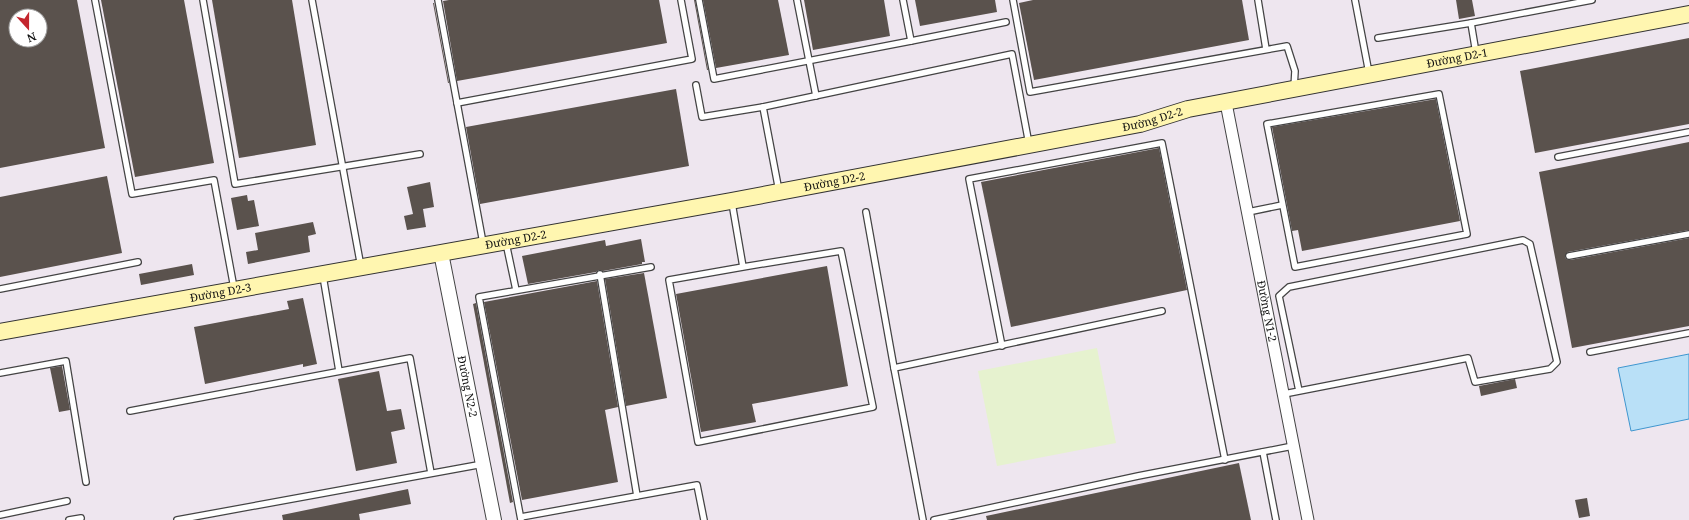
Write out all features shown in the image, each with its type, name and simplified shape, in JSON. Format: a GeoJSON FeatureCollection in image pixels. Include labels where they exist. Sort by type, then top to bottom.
{"type":"FeatureCollection","features":[{"type":"Feature","properties":{"kind":"main road","name":"Đường D2-1"},"geometry":{"type":"LineString","coordinates":[[1226,103],[1294,88],[1370,75],[1689,14]]}},
{"type":"Feature","properties":{"kind":"main road","name":"Đường D2-2"},"geometry":{"type":"LineString","coordinates":[[441,254],[483,244],[731,201],[1140,124],[1188,109],[1226,103]]}},
{"type":"Feature","properties":{"kind":"main road","name":"Đường D2-3"},"geometry":{"type":"LineString","coordinates":[[0,332],[441,254]]}},
{"type":"Feature","properties":{"kind":"street","name":"Đường N1-2"},"geometry":{"type":"LineString","coordinates":[[1226,103],[1308,520]]}},
{"type":"Feature","properties":{"kind":"street","name":"Đường N2-2"},"geometry":{"type":"LineString","coordinates":[[441,254],[494,520]]}},
{"type":"Feature","properties":{"kind":"lane"},"geometry":{"type":"LineString","coordinates":[[95,0],[132,194],[214,180],[234,290]]}},
{"type":"Feature","properties":{"kind":"lane"},"geometry":{"type":"LineString","coordinates":[[203,0],[235,184],[420,154]]}},
{"type":"Feature","properties":{"kind":"lane"},"geometry":{"type":"LineString","coordinates":[[312,0],[361,267]]}},
{"type":"Feature","properties":{"kind":"lane"},"geometry":{"type":"LineString","coordinates":[[438,0],[483,244]]}},
{"type":"Feature","properties":{"kind":"lane"},"geometry":{"type":"LineString","coordinates":[[457,103],[692,59],[681,0]]}},
{"type":"Feature","properties":{"kind":"lane"},"geometry":{"type":"LineString","coordinates":[[699,0],[714,79],[1006,22]]}},
{"type":"Feature","properties":{"kind":"lane"},"geometry":{"type":"LineString","coordinates":[[797,0],[816,96]]}},
{"type":"Feature","properties":{"kind":"lane"},"geometry":{"type":"LineString","coordinates":[[903,0],[911,41]]}},
{"type":"Feature","properties":{"kind":"lane"},"geometry":{"type":"LineString","coordinates":[[1013,0],[1030,92],[1287,46],[1295,72],[1294,88]]}},
{"type":"Feature","properties":{"kind":"lane"},"geometry":{"type":"LineString","coordinates":[[1258,0],[1266,49]]}},
{"type":"Feature","properties":{"kind":"lane"},"geometry":{"type":"LineString","coordinates":[[1355,0],[1370,75]]}},
{"type":"Feature","properties":{"kind":"lane"},"geometry":{"type":"LineString","coordinates":[[1378,38],[1471,23],[1592,0]]}},
{"type":"Feature","properties":{"kind":"lane"},"geometry":{"type":"LineString","coordinates":[[1471,23],[1476,54]]}},
{"type":"Feature","properties":{"kind":"lane"},"geometry":{"type":"LineString","coordinates":[[696,85],[702,117],[763,107],[1012,54],[1029,144]]}},
{"type":"Feature","properties":{"kind":"lane"},"geometry":{"type":"LineString","coordinates":[[1439,94],[1467,234],[1294,267],[1282,205],[1266,124],[1439,94]]}},
{"type":"Feature","properties":{"kind":"lane"},"geometry":{"type":"LineString","coordinates":[[763,107],[779,192]]}},
{"type":"Feature","properties":{"kind":"lane"},"geometry":{"type":"LineString","coordinates":[[1558,157],[1689,132]]}},
{"type":"Feature","properties":{"kind":"lane"},"geometry":{"type":"LineString","coordinates":[[1002,346],[968,179],[1162,143],[1225,460]]}},
{"type":"Feature","properties":{"kind":"lane"},"geometry":{"type":"LineString","coordinates":[[731,201],[743,267]]}},
{"type":"Feature","properties":{"kind":"lane"},"geometry":{"type":"LineString","coordinates":[[1248,212],[1282,205]]}},
{"type":"Feature","properties":{"kind":"lane"},"geometry":{"type":"LineString","coordinates":[[866,212],[923,520]]}},
{"type":"Feature","properties":{"kind":"lane"},"geometry":{"type":"LineString","coordinates":[[1569,256],[1689,234]]}},
{"type":"Feature","properties":{"kind":"lane"},"geometry":{"type":"LineString","coordinates":[[1284,394],[1468,358],[1475,382],[1550,369],[1557,362],[1530,244],[1523,240],[1289,287],[1279,296],[1299,391]]}},
{"type":"Feature","properties":{"kind":"lane"},"geometry":{"type":"LineString","coordinates":[[506,241],[516,290]]}},
{"type":"Feature","properties":{"kind":"lane"},"geometry":{"type":"LineString","coordinates":[[841,251],[873,407],[698,442],[669,280],[743,267],[841,251]]}},
{"type":"Feature","properties":{"kind":"lane"},"geometry":{"type":"LineString","coordinates":[[0,290],[138,262]]}},
{"type":"Feature","properties":{"kind":"lane"},"geometry":{"type":"LineString","coordinates":[[651,267],[600,274],[479,297],[521,518],[697,485],[704,520]]}},
{"type":"Feature","properties":{"kind":"lane"},"geometry":{"type":"LineString","coordinates":[[322,274],[339,371]]}},
{"type":"Feature","properties":{"kind":"lane"},"geometry":{"type":"LineString","coordinates":[[600,274],[638,496]]}},
{"type":"Feature","properties":{"kind":"lane"},"geometry":{"type":"LineString","coordinates":[[894,368],[1162,311]]}},
{"type":"Feature","properties":{"kind":"lane"},"geometry":{"type":"LineString","coordinates":[[1590,352],[1689,333]]}},
{"type":"Feature","properties":{"kind":"lane"},"geometry":{"type":"LineString","coordinates":[[130,411],[410,358],[431,473]]}},
{"type":"Feature","properties":{"kind":"lane"},"geometry":{"type":"LineString","coordinates":[[0,373],[66,361],[86,482]]}},
{"type":"Feature","properties":{"kind":"lane"},"geometry":{"type":"LineString","coordinates":[[934,520],[1138,476],[1293,446]]}},
{"type":"Feature","properties":{"kind":"lane"},"geometry":{"type":"LineString","coordinates":[[1263,452],[1276,520]]}},
{"type":"Feature","properties":{"kind":"lane"},"geometry":{"type":"LineString","coordinates":[[177,520],[483,464]]}},
{"type":"Feature","properties":{"kind":"lane"},"geometry":{"type":"LineString","coordinates":[[0,515],[66,502]]}},
{"type":"Feature","properties":{"kind":"lane"},"geometry":{"type":"LineString","coordinates":[[69,520],[81,518]]}},
{"type":"Feature","properties":{"kind":"shaded area"},"geometry":{"type":"Polygon","coordinates":[[[0,0],[1689,0],[1689,520],[0,520],[0,0]]]}},
{"type":"Feature","properties":{"kind":"green space"},"geometry":{"type":"Polygon","coordinates":[[[1097,348],[1116,443],[997,466],[978,371],[1097,348]]]}},
{"type":"Feature","properties":{"kind":"water"},"geometry":{"type":"Polygon","coordinates":[[[1689,354],[1689,419],[1631,431],[1618,368],[1689,354]]]}},
{"type":"Feature","properties":{"kind":"building"},"geometry":{"type":"Polygon","coordinates":[[[0,0],[77,0],[105,148],[0,168],[0,0]]]}},
{"type":"Feature","properties":{"kind":"building"},"geometry":{"type":"Polygon","coordinates":[[[101,0],[184,0],[214,163],[135,177],[101,0]]]}},
{"type":"Feature","properties":{"kind":"building"},"geometry":{"type":"Polygon","coordinates":[[[212,0],[292,0],[316,145],[239,158],[212,0]]]}},
{"type":"Feature","properties":{"kind":"building"},"geometry":{"type":"Polygon","coordinates":[[[659,0],[667,43],[457,81],[443,1],[659,0]]]}},
{"type":"Feature","properties":{"kind":"building"},"geometry":{"type":"Polygon","coordinates":[[[695,0],[708,70],[707,70],[695,0]]]}},
{"type":"Feature","properties":{"kind":"building"},"geometry":{"type":"Polygon","coordinates":[[[703,0],[778,0],[789,55],[716,68],[703,0]]]}},
{"type":"Feature","properties":{"kind":"building"},"geometry":{"type":"Polygon","coordinates":[[[804,0],[884,0],[890,36],[813,50],[804,0]]]}},
{"type":"Feature","properties":{"kind":"building"},"geometry":{"type":"Polygon","coordinates":[[[915,0],[995,0],[997,12],[920,26],[915,0]]]}},
{"type":"Feature","properties":{"kind":"building"},"geometry":{"type":"Polygon","coordinates":[[[1033,0],[1242,0],[1249,40],[1034,80],[1019,3],[1033,0]]]}},
{"type":"Feature","properties":{"kind":"building"},"geometry":{"type":"Polygon","coordinates":[[[1456,0],[1472,0],[1475,16],[1459,19],[1456,0]]]}},
{"type":"Feature","properties":{"kind":"building"},"geometry":{"type":"Polygon","coordinates":[[[434,3],[449,83],[448,83],[434,3]]]}},
{"type":"Feature","properties":{"kind":"building"},"geometry":{"type":"Polygon","coordinates":[[[1689,38],[1689,124],[1535,153],[1520,71],[1689,38]]]}},
{"type":"Feature","properties":{"kind":"building"},"geometry":{"type":"Polygon","coordinates":[[[676,89],[689,166],[480,204],[466,127],[676,89]]]}},
{"type":"Feature","properties":{"kind":"building"},"geometry":{"type":"Polygon","coordinates":[[[1436,99],[1460,221],[1302,251],[1298,230],[1292,231],[1272,127],[1436,99]]]}},
{"type":"Feature","properties":{"kind":"building"},"geometry":{"type":"Polygon","coordinates":[[[1689,142],[1689,230],[1568,252],[1565,256],[1566,259],[1570,260],[1689,238],[1689,326],[1572,348],[1539,172],[1689,142]]]}},
{"type":"Feature","properties":{"kind":"building"},"geometry":{"type":"Polygon","coordinates":[[[1159,148],[1187,290],[1011,327],[981,182],[1159,148]]]}},
{"type":"Feature","properties":{"kind":"building"},"geometry":{"type":"Polygon","coordinates":[[[107,176],[122,253],[0,277],[0,197],[107,176]]]}},
{"type":"Feature","properties":{"kind":"building"},"geometry":{"type":"Polygon","coordinates":[[[430,182],[434,207],[423,209],[426,227],[407,230],[404,216],[413,214],[407,187],[430,182]]]}},
{"type":"Feature","properties":{"kind":"building"},"geometry":{"type":"Polygon","coordinates":[[[247,195],[248,201],[254,200],[259,226],[237,230],[231,198],[247,195]]]}},
{"type":"Feature","properties":{"kind":"building"},"geometry":{"type":"Polygon","coordinates":[[[313,222],[316,234],[308,236],[310,252],[248,264],[246,252],[258,250],[255,233],[313,222]]]}},
{"type":"Feature","properties":{"kind":"building"},"geometry":{"type":"Polygon","coordinates":[[[641,239],[645,262],[642,262],[642,264],[603,271],[599,270],[596,272],[528,284],[522,256],[605,240],[606,246],[641,239]]]}},
{"type":"Feature","properties":{"kind":"building"},"geometry":{"type":"Polygon","coordinates":[[[192,264],[194,275],[141,285],[139,274],[192,264]]]}},
{"type":"Feature","properties":{"kind":"building"},"geometry":{"type":"Polygon","coordinates":[[[827,266],[848,386],[752,404],[756,422],[701,432],[676,294],[827,266]]]}},
{"type":"Feature","properties":{"kind":"building"},"geometry":{"type":"Polygon","coordinates":[[[644,273],[667,398],[626,406],[605,279],[644,273]]]}},
{"type":"Feature","properties":{"kind":"building"},"geometry":{"type":"Polygon","coordinates":[[[597,281],[618,407],[605,410],[618,482],[522,500],[484,302],[597,281]]]}},
{"type":"Feature","properties":{"kind":"building"},"geometry":{"type":"Polygon","coordinates":[[[303,298],[317,364],[303,367],[303,364],[205,384],[194,327],[289,309],[287,301],[303,298]]]}},
{"type":"Feature","properties":{"kind":"building"},"geometry":{"type":"Polygon","coordinates":[[[476,303],[513,502],[510,503],[473,304],[476,303]]]}},
{"type":"Feature","properties":{"kind":"building"},"geometry":{"type":"Polygon","coordinates":[[[62,366],[70,410],[59,412],[50,368],[62,366]]]}},
{"type":"Feature","properties":{"kind":"building"},"geometry":{"type":"Polygon","coordinates":[[[379,371],[387,411],[401,409],[405,429],[391,432],[397,463],[356,471],[338,379],[379,371]]]}},
{"type":"Feature","properties":{"kind":"building"},"geometry":{"type":"Polygon","coordinates":[[[1515,379],[1517,388],[1481,396],[1479,386],[1515,379]]]}},
{"type":"Feature","properties":{"kind":"building"},"geometry":{"type":"Polygon","coordinates":[[[1239,463],[1251,520],[987,520],[986,516],[1239,463]]]}},
{"type":"Feature","properties":{"kind":"building"},"geometry":{"type":"Polygon","coordinates":[[[408,489],[411,504],[359,514],[360,520],[283,520],[282,515],[408,489]]]}},
{"type":"Feature","properties":{"kind":"building"},"geometry":{"type":"Polygon","coordinates":[[[1587,498],[1590,516],[1579,518],[1575,500],[1587,498]]]}}]}
